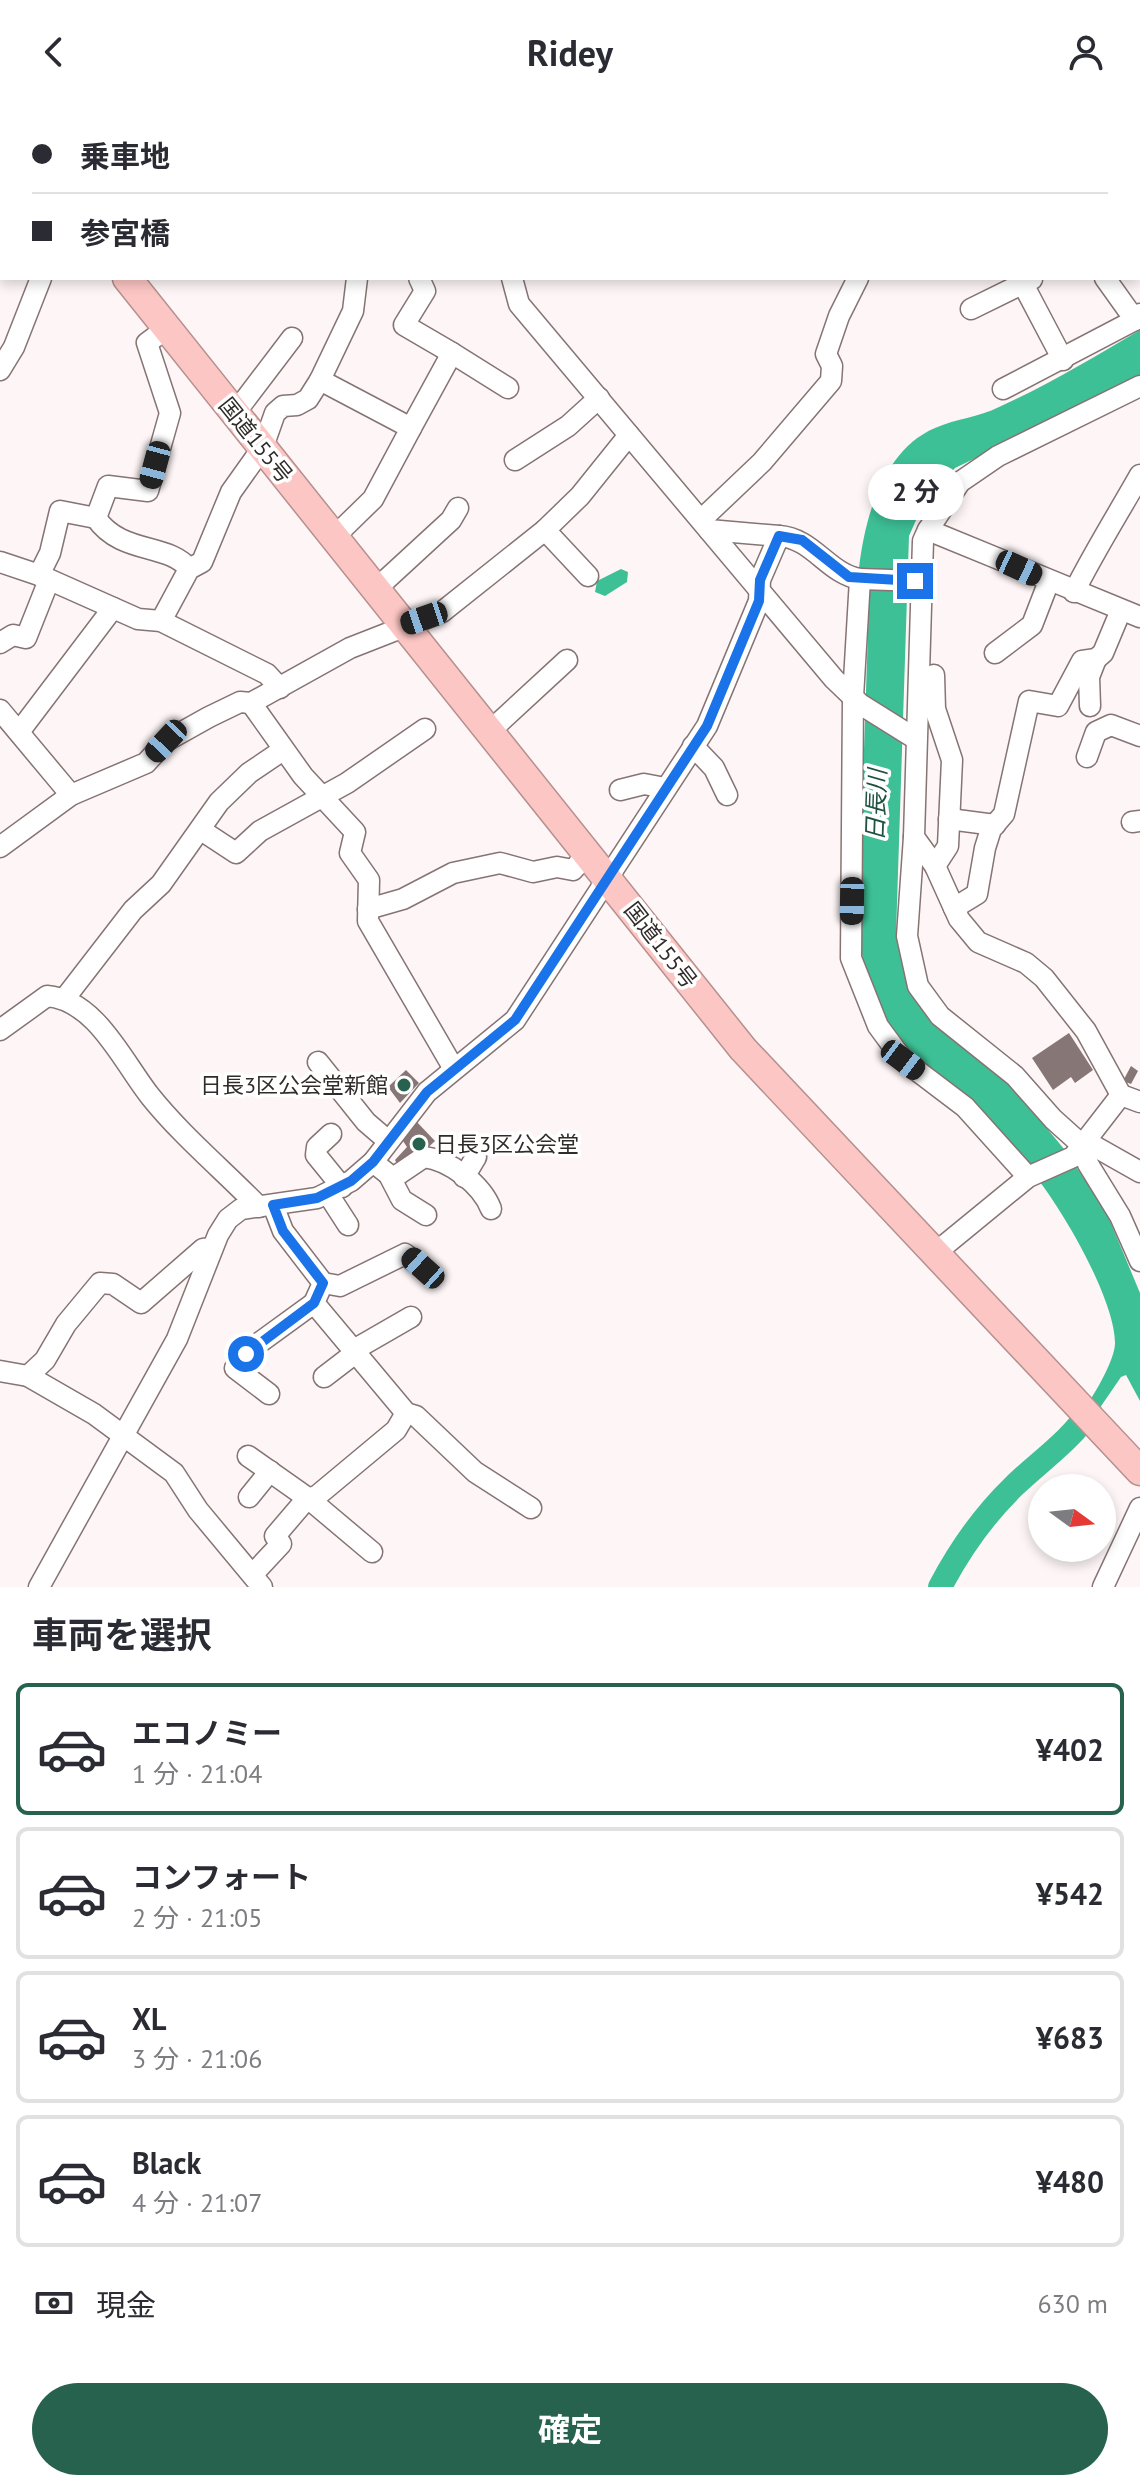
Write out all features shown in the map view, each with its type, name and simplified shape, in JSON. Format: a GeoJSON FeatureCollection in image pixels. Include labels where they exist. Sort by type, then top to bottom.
{"type":"FeatureCollection","features":[{"type":"Feature","properties":{"kind":"highway","name":"国道155号"},"geometry":{"type":"LineString","coordinates":[[129,280],[743,1049],[1140,1471]]}},
{"type":"Feature","properties":{"kind":"street"},"geometry":{"type":"LineString","coordinates":[[0,370],[14,347],[40,280]]}},
{"type":"Feature","properties":{"kind":"street"},"geometry":{"type":"LineString","coordinates":[[161,621],[189,569],[202,562],[231,492],[263,447],[275,413],[283,406],[308,399],[320,380],[353,311],[357,280]]}},
{"type":"Feature","properties":{"kind":"street"},"geometry":{"type":"LineString","coordinates":[[420,280],[425,291],[404,325],[508,388]]}},
{"type":"Feature","properties":{"kind":"street"},"geometry":{"type":"LineString","coordinates":[[513,280],[519,304],[856,700],[914,738]]}},
{"type":"Feature","properties":{"kind":"street"},"geometry":{"type":"LineString","coordinates":[[705,525],[831,381],[832,366],[826,354],[839,316],[858,280]]}},
{"type":"Feature","properties":{"kind":"street"},"geometry":{"type":"LineString","coordinates":[[1003,389],[1063,360],[1137,317],[1107,280]]}},
{"type":"Feature","properties":{"kind":"street"},"geometry":{"type":"LineString","coordinates":[[971,309],[1028,281],[1063,360]]}},
{"type":"Feature","properties":{"kind":"street"},"geometry":{"type":"LineString","coordinates":[[96,518],[108,486],[148,491],[170,413],[147,343],[167,328]]}},
{"type":"Feature","properties":{"kind":"street"},"geometry":{"type":"LineString","coordinates":[[235,413],[292,338]]}},
{"type":"Feature","properties":{"kind":"street"},"geometry":{"type":"LineString","coordinates":[[334,537],[373,499],[452,353]]}},
{"type":"Feature","properties":{"kind":"street"},"geometry":{"type":"LineString","coordinates":[[320,380],[411,428]]}},
{"type":"Feature","properties":{"kind":"street"},"geometry":{"type":"LineString","coordinates":[[1140,386],[998,456],[960,482],[923,541],[918,581],[914,837],[907,936],[918,986],[940,1016],[1015,1076],[1053,1119],[1088,1164],[1120,1216],[1140,1261]]}},
{"type":"Feature","properties":{"kind":"street"},"geometry":{"type":"LineString","coordinates":[[522,450],[599,398]]}},
{"type":"Feature","properties":{"kind":"street"},"geometry":{"type":"LineString","coordinates":[[0,847],[71,795],[146,763],[166,741],[209,717],[240,702],[251,703],[350,648],[442,612],[545,530],[580,496],[629,435]]}},
{"type":"Feature","properties":{"kind":"street"},"geometry":{"type":"LineString","coordinates":[[1074,592],[1140,475]]}},
{"type":"Feature","properties":{"kind":"street"},"geometry":{"type":"LineString","coordinates":[[376,589],[451,520],[458,508]]}},
{"type":"Feature","properties":{"kind":"street"},"geometry":{"type":"LineString","coordinates":[[0,643],[13,635],[26,638],[60,511],[96,518],[106,534],[141,549],[170,556],[189,569]]}},
{"type":"Feature","properties":{"kind":"street"},"geometry":{"type":"LineString","coordinates":[[705,525],[802,540],[849,577],[918,581]]}},
{"type":"Feature","properties":{"kind":"street"},"geometry":{"type":"LineString","coordinates":[[545,530],[588,576]]}},
{"type":"Feature","properties":{"kind":"street"},"geometry":{"type":"LineString","coordinates":[[928,530],[1130,613],[1096,659],[1089,677],[1090,706]]}},
{"type":"Feature","properties":{"kind":"street"},"geometry":{"type":"LineString","coordinates":[[39,1587],[177,1339],[212,1248],[228,1219],[241,1209],[335,1190],[373,1162],[427,1092],[515,1020],[713,712],[759,601],[759,588],[779,536]]}},
{"type":"Feature","properties":{"kind":"street"},"geometry":{"type":"LineString","coordinates":[[0,562],[44,577],[138,619],[161,621],[267,674],[280,688]]}},
{"type":"Feature","properties":{"kind":"street"},"geometry":{"type":"LineString","coordinates":[[860,579],[851,958],[878,1026],[903,1060],[965,1107],[1028,1177]]}},
{"type":"Feature","properties":{"kind":"street"},"geometry":{"type":"LineString","coordinates":[[995,653],[1032,625],[1049,581]]}},
{"type":"Feature","properties":{"kind":"street"},"geometry":{"type":"LineString","coordinates":[[19,732],[113,608]]}},
{"type":"Feature","properties":{"kind":"street"},"geometry":{"type":"LineString","coordinates":[[954,908],[977,894],[985,848],[995,825],[1004,814],[1029,701],[1058,706],[1082,661],[1096,659]]}},
{"type":"Feature","properties":{"kind":"street"},"geometry":{"type":"LineString","coordinates":[[490,731],[567,660]]}},
{"type":"Feature","properties":{"kind":"street"},"geometry":{"type":"LineString","coordinates":[[934,675],[935,709],[952,760],[948,846],[935,866]]}},
{"type":"Feature","properties":{"kind":"street"},"geometry":{"type":"LineString","coordinates":[[251,703],[283,750],[355,832],[350,853],[369,880],[368,921],[454,1069]]}},
{"type":"Feature","properties":{"kind":"street"},"geometry":{"type":"LineString","coordinates":[[0,710],[71,795]]}},
{"type":"Feature","properties":{"kind":"street"},"geometry":{"type":"LineString","coordinates":[[1087,757],[1096,732],[1111,725],[1140,736]]}},
{"type":"Feature","properties":{"kind":"street"},"geometry":{"type":"LineString","coordinates":[[201,830],[236,853],[260,831],[322,797],[425,729]]}},
{"type":"Feature","properties":{"kind":"street"},"geometry":{"type":"LineString","coordinates":[[693,746],[714,768],[727,795]]}},
{"type":"Feature","properties":{"kind":"street"},"geometry":{"type":"LineString","coordinates":[[65,998],[133,910],[161,884],[219,802],[249,773],[283,750]]}},
{"type":"Feature","properties":{"kind":"street"},"geometry":{"type":"LineString","coordinates":[[620,790],[644,784],[665,788]]}},
{"type":"Feature","properties":{"kind":"street"},"geometry":{"type":"LineString","coordinates":[[949,819],[995,825]]}},
{"type":"Feature","properties":{"kind":"street"},"geometry":{"type":"LineString","coordinates":[[914,837],[935,866],[954,908],[978,942],[1026,963],[1044,978],[1086,1031],[1130,1098],[1078,1152]]}},
{"type":"Feature","properties":{"kind":"street"},"geometry":{"type":"LineString","coordinates":[[368,909],[403,899],[453,873],[500,863],[533,872],[557,867],[573,870],[588,853]]}},
{"type":"Feature","properties":{"kind":"street"},"geometry":{"type":"LineString","coordinates":[[0,1030],[47,996],[65,998],[120,1047],[149,1094],[266,1206],[323,1283],[340,1286],[405,1254],[423,1268]]}},
{"type":"Feature","properties":{"kind":"street"},"geometry":{"type":"LineString","coordinates":[[318,1062],[366,1122],[387,1140]]}},
{"type":"Feature","properties":{"kind":"street"},"geometry":{"type":"LineString","coordinates":[[331,1134],[317,1147],[316,1155],[335,1190],[348,1225]]}},
{"type":"Feature","properties":{"kind":"street"},"geometry":{"type":"LineString","coordinates":[[934,1254],[1028,1177],[1078,1152],[1094,1146],[1140,1172]]}},
{"type":"Feature","properties":{"kind":"street"},"geometry":{"type":"LineString","coordinates":[[390,1177],[424,1157],[464,1177],[482,1191],[491,1209]]}},
{"type":"Feature","properties":{"kind":"street"},"geometry":{"type":"LineString","coordinates":[[464,1177],[476,1157]]}},
{"type":"Feature","properties":{"kind":"street"},"geometry":{"type":"LineString","coordinates":[[373,1162],[390,1177],[402,1200],[426,1215]]}},
{"type":"Feature","properties":{"kind":"street"},"geometry":{"type":"LineString","coordinates":[[28,1376],[45,1360],[66,1324],[100,1283],[113,1284],[141,1303],[203,1249],[212,1248]]}},
{"type":"Feature","properties":{"kind":"street"},"geometry":{"type":"LineString","coordinates":[[269,1394],[235,1368],[259,1343],[314,1303],[323,1283]]}},
{"type":"Feature","properties":{"kind":"street"},"geometry":{"type":"LineString","coordinates":[[314,1303],[406,1413],[416,1416],[475,1472],[531,1508]]}},
{"type":"Feature","properties":{"kind":"street"},"geometry":{"type":"LineString","coordinates":[[324,1377],[353,1352],[411,1317]]}},
{"type":"Feature","properties":{"kind":"street"},"geometry":{"type":"LineString","coordinates":[[0,1371],[28,1376],[94,1414],[174,1473],[198,1510],[258,1580],[281,1544],[275,1536],[309,1499],[396,1430],[406,1413]]}},
{"type":"Feature","properties":{"kind":"street"},"geometry":{"type":"LineString","coordinates":[[248,1456],[309,1499],[372,1552]]}},
{"type":"Feature","properties":{"kind":"street"},"geometry":{"type":"LineString","coordinates":[[249,1497],[270,1471]]}},
{"type":"Feature","properties":{"kind":"street"},"geometry":{"type":"LineString","coordinates":[[1103,1587],[1140,1508]]}},
{"type":"Feature","properties":{"kind":"water","name":"日長川"},"geometry":{"type":"Polygon","coordinates":[[[1140,330],[1140,379],[955,468],[925,500],[909,536],[896,934],[907,987],[947,1035],[1013,1087],[1064,1149],[1105,1209],[1140,1293],[1140,1401],[1126,1375],[1121,1377],[1084,1431],[1073,1440],[1065,1432],[1096,1391],[1115,1344],[1113,1325],[1095,1275],[1066,1222],[1036,1177],[906,1052],[878,1007],[865,970],[858,926],[870,573],[859,568],[866,528],[880,487],[902,452],[917,438],[935,428],[983,413],[1017,398],[1140,330]]]}},
{"type":"Feature","properties":{"kind":"water"},"geometry":{"type":"Polygon","coordinates":[[[621,569],[628,572],[627,582],[605,596],[595,592],[597,581],[621,569]]]}},
{"type":"Feature","properties":{"kind":"building"},"geometry":{"type":"Polygon","coordinates":[[[1069,1033],[1093,1070],[1075,1083],[1071,1077],[1053,1090],[1032,1058],[1069,1033]]]}},
{"type":"Feature","properties":{"kind":"building"},"geometry":{"type":"Polygon","coordinates":[[[1131,1066],[1138,1071],[1131,1084],[1123,1081],[1131,1066]]]}},
{"type":"Feature","properties":{"kind":"building","name":"日長3区公会堂新館"},"geometry":{"type":"Polygon","coordinates":[[[406,1070],[419,1083],[400,1103],[388,1087],[406,1070]]]}},
{"type":"Feature","properties":{"kind":"building","name":"日長3区公会堂"},"geometry":{"type":"Polygon","coordinates":[[[415,1120],[435,1141],[402,1172],[395,1160],[407,1147],[399,1135],[415,1120]]]}},
{"type":"Feature","properties":{"kind":"waterway"},"geometry":{"type":"LineString","coordinates":[[940,1587],[964,1546],[992,1509],[1064,1441],[1090,1411]]}},
{"type":"Feature","properties":{"kind":"place","name":"日長3区公会堂新館"},"geometry":{"type":"Point","coordinates":[404,1085]}},
{"type":"Feature","properties":{"kind":"place","name":"日長3区公会堂"},"geometry":{"type":"Point","coordinates":[419,1144]}},
{"type":"Feature","properties":{"kind":"route"},"geometry":{"type":"LineString","coordinates":[[246,1354],[314,1303],[323,1283],[283,1231],[273,1205],[317,1198],[351,1181],[373,1162],[427,1092],[515,1020],[606,876],[707,726],[759,601],[760,580],[779,536],[802,540],[849,577],[915,581]]}}]}
